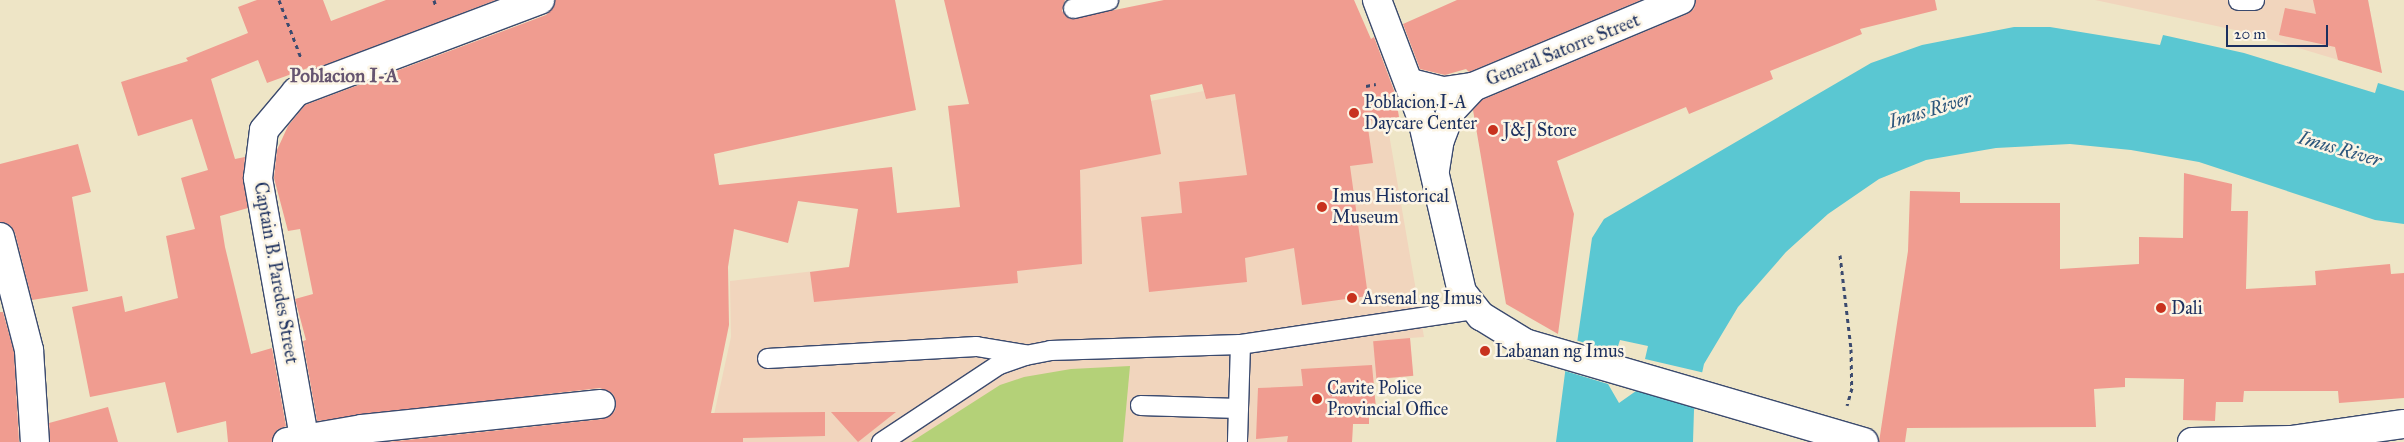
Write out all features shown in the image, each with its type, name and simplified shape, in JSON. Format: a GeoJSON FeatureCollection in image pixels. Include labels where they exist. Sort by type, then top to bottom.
{"type":"FeatureCollection","features":[{"type":"Feature","properties":{"kind":"street","name":"Captain B. Paredes Street"},"geometry":{"type":"LineString","coordinates":[[295,440],[258,178],[264,130],[296,92],[540,0]]}},
{"type":"Feature","properties":{"kind":"street"},"geometry":{"type":"LineString","coordinates":[[1377,0],[1411,83],[1422,119],[1462,292],[1490,324],[1525,343],[1851,438]]}},
{"type":"Feature","properties":{"kind":"street","name":"General Satorre Street"},"geometry":{"type":"LineString","coordinates":[[1411,83],[1444,91],[1473,87],[1681,0]]}},
{"type":"Feature","properties":{"kind":"street","name":"General Satorre Street"},"geometry":{"type":"LineString","coordinates":[[1435,170],[1451,111],[1473,87]]}},
{"type":"Feature","properties":{"kind":"street"},"geometry":{"type":"LineString","coordinates":[[0,238],[29,350],[35,442]]}},
{"type":"Feature","properties":{"kind":"street"},"geometry":{"type":"LineString","coordinates":[[295,440],[602,404]]}},
{"type":"Feature","properties":{"kind":"street"},"geometry":{"type":"LineString","coordinates":[[2192,442],[2291,440],[2404,424]]}},
{"type":"Feature","properties":{"kind":"lane"},"geometry":{"type":"LineString","coordinates":[[1073,8],[1108,0]]}},
{"type":"Feature","properties":{"kind":"lane"},"geometry":{"type":"LineString","coordinates":[[2238,0],[2254,0]]}},
{"type":"Feature","properties":{"kind":"lane"},"geometry":{"type":"LineString","coordinates":[[881,442],[999,364],[1025,354],[1050,350],[1240,344],[1475,309]]}},
{"type":"Feature","properties":{"kind":"lane"},"geometry":{"type":"LineString","coordinates":[[1236,442],[1240,344]]}},
{"type":"Feature","properties":{"kind":"lane"},"geometry":{"type":"LineString","coordinates":[[767,358],[976,346],[1025,354]]}},
{"type":"Feature","properties":{"kind":"lane"},"geometry":{"type":"LineString","coordinates":[[1140,405],[1238,408]]}},
{"type":"Feature","properties":{"kind":"path"},"geometry":{"type":"LineString","coordinates":[[278,0],[312,86]]}},
{"type":"Feature","properties":{"kind":"path"},"geometry":{"type":"LineString","coordinates":[[1840,255],[1852,388],[1851,438]]}},
{"type":"Feature","properties":{"kind":"shaded area"},"geometry":{"type":"Polygon","coordinates":[[[2095,0],[2368,0],[2382,73],[2249,33],[2095,0]]]}},
{"type":"Feature","properties":{"kind":"shaded area"},"geometry":{"type":"Polygon","coordinates":[[[1374,47],[1424,337],[1410,338],[1413,376],[1374,380],[1376,409],[1369,410],[1369,424],[1353,424],[1352,442],[708,442],[731,337],[730,281],[865,265],[1010,202],[1097,111],[1204,91],[1206,99],[1234,94],[1374,47]]]}},
{"type":"Feature","properties":{"kind":"green space"},"geometry":{"type":"Polygon","coordinates":[[[1130,366],[1123,442],[911,442],[1000,385],[1024,377],[1071,369],[1130,366]]]}},
{"type":"Feature","properties":{"kind":"water","name":"Imus River"},"geometry":{"type":"Polygon","coordinates":[[[2014,27],[2050,27],[2160,45],[2163,35],[2244,53],[2375,93],[2378,83],[2404,91],[2404,224],[2375,220],[2199,162],[2131,150],[2070,144],[1996,148],[1926,160],[1879,179],[1828,214],[1786,252],[1738,307],[1704,364],[1694,410],[1693,442],[1556,442],[1568,350],[1576,350],[1592,238],[1604,219],[1871,63],[1922,45],[2014,27]]]}},
{"type":"Feature","properties":{"kind":"pier"},"geometry":{"type":"Polygon","coordinates":[[[1575,340],[1616,352],[1620,340],[1648,346],[1645,359],[1705,373],[1697,408],[1636,391],[1619,403],[1608,384],[1562,370],[1565,349],[1573,348],[1575,340]]]}},
{"type":"Feature","properties":{"kind":"building"},"geometry":{"type":"Polygon","coordinates":[[[257,0],[323,0],[331,21],[386,0],[496,0],[314,69],[316,65],[267,83],[258,60],[211,79],[235,159],[245,157],[243,180],[248,208],[220,216],[225,247],[251,354],[272,348],[286,426],[277,430],[272,442],[228,442],[226,421],[177,433],[165,382],[90,397],[72,307],[122,296],[125,312],[178,298],[166,236],[195,229],[181,178],[208,170],[192,119],[138,136],[121,82],[188,61],[186,58],[248,33],[238,7],[257,0]]]}},
{"type":"Feature","properties":{"kind":"building"},"geometry":{"type":"Polygon","coordinates":[[[555,0],[895,0],[916,110],[714,154],[719,185],[892,167],[897,213],[960,207],[948,106],[969,104],[944,0],[1065,0],[1062,11],[1070,19],[1164,0],[1354,0],[1371,39],[1374,37],[1395,93],[1399,117],[1367,121],[1373,163],[1350,166],[1368,296],[1302,305],[1294,248],[1245,258],[1247,282],[1149,292],[1141,217],[1182,213],[1179,182],[1247,175],[1235,94],[1206,99],[1202,84],[1150,95],[1161,154],[1080,170],[1082,264],[1017,271],[1018,283],[814,302],[810,272],[849,267],[858,209],[798,201],[788,243],[734,229],[728,267],[729,325],[711,413],[825,412],[825,436],[743,438],[743,442],[388,442],[603,419],[615,411],[616,402],[613,394],[600,388],[317,421],[303,341],[306,340],[295,299],[313,294],[300,229],[288,231],[274,178],[277,150],[288,126],[305,105],[546,15],[552,9],[555,0]]]}},
{"type":"Feature","properties":{"kind":"building"},"geometry":{"type":"Polygon","coordinates":[[[1457,0],[1641,0],[1469,72],[1466,69],[1445,75],[1420,69],[1403,24],[1457,0]]]}},
{"type":"Feature","properties":{"kind":"building"},"geometry":{"type":"Polygon","coordinates":[[[1696,0],[1935,0],[1937,10],[1860,29],[1862,34],[1770,71],[1773,79],[1689,114],[1686,107],[1557,161],[1574,214],[1558,334],[1506,304],[1473,110],[1482,100],[1687,14],[1694,9],[1696,0]]]}},
{"type":"Feature","properties":{"kind":"building"},"geometry":{"type":"Polygon","coordinates":[[[2313,0],[2368,0],[2382,73],[2338,60],[2335,47],[2279,35],[2285,8],[2316,14],[2313,0]]]}},
{"type":"Feature","properties":{"kind":"building"},"geometry":{"type":"Polygon","coordinates":[[[78,144],[91,192],[72,197],[88,291],[32,300],[15,233],[11,226],[0,222],[0,164],[78,144]]]}},
{"type":"Feature","properties":{"kind":"building"},"geometry":{"type":"Polygon","coordinates":[[[2184,173],[2232,184],[2231,211],[2248,211],[2246,289],[2316,285],[2315,271],[2390,264],[2391,274],[2404,273],[2404,398],[2339,403],[2338,391],[2244,391],[2243,402],[2216,402],[2215,421],[2183,420],[2184,379],[2125,378],[2125,387],[2094,389],[2096,427],[1907,428],[1905,442],[1879,442],[1908,251],[1910,191],[1960,192],[1960,203],[2060,203],[2060,269],[2139,264],[2139,237],[2183,238],[2184,173]]]}},
{"type":"Feature","properties":{"kind":"building"},"geometry":{"type":"Polygon","coordinates":[[[0,312],[3,312],[14,352],[19,442],[0,442],[0,312]]]}},
{"type":"Feature","properties":{"kind":"building"},"geometry":{"type":"Polygon","coordinates":[[[1410,338],[1413,376],[1376,379],[1373,341],[1410,338]]]}},
{"type":"Feature","properties":{"kind":"building","name":"Cavite Police Provincial Office"},"geometry":{"type":"Polygon","coordinates":[[[1372,365],[1376,409],[1369,410],[1369,424],[1353,424],[1352,442],[1287,442],[1288,436],[1256,439],[1258,388],[1303,386],[1301,369],[1372,365]]]}},
{"type":"Feature","properties":{"kind":"building"},"geometry":{"type":"Polygon","coordinates":[[[108,407],[118,442],[50,442],[49,423],[108,407]]]}},
{"type":"Feature","properties":{"kind":"building"},"geometry":{"type":"Polygon","coordinates":[[[831,412],[896,412],[858,442],[831,412]]]}},
{"type":"Feature","properties":{"kind":"place","name":"Poblacion I-A Daycare Center"},"geometry":{"type":"Point","coordinates":[1354,113]}},
{"type":"Feature","properties":{"kind":"place","name":"J&J Store"},"geometry":{"type":"Point","coordinates":[1493,130]}},
{"type":"Feature","properties":{"kind":"place","name":"Imus Historical Museum"},"geometry":{"type":"Point","coordinates":[1322,207]}},
{"type":"Feature","properties":{"kind":"place","name":"Arsenal ng Imus"},"geometry":{"type":"Point","coordinates":[1352,298]}},
{"type":"Feature","properties":{"kind":"place","name":"Dali"},"geometry":{"type":"Point","coordinates":[2161,308]}},
{"type":"Feature","properties":{"kind":"place","name":"Labanan ng Imus"},"geometry":{"type":"Point","coordinates":[1485,351]}},
{"type":"Feature","properties":{"kind":"place","name":"Cavite Police Provincial Office"},"geometry":{"type":"Point","coordinates":[1317,399]}},
{"type":"Feature","properties":{"kind":"district","name":"Poblacion I-A"},"geometry":{"type":"Point","coordinates":[344,76]}}]}
